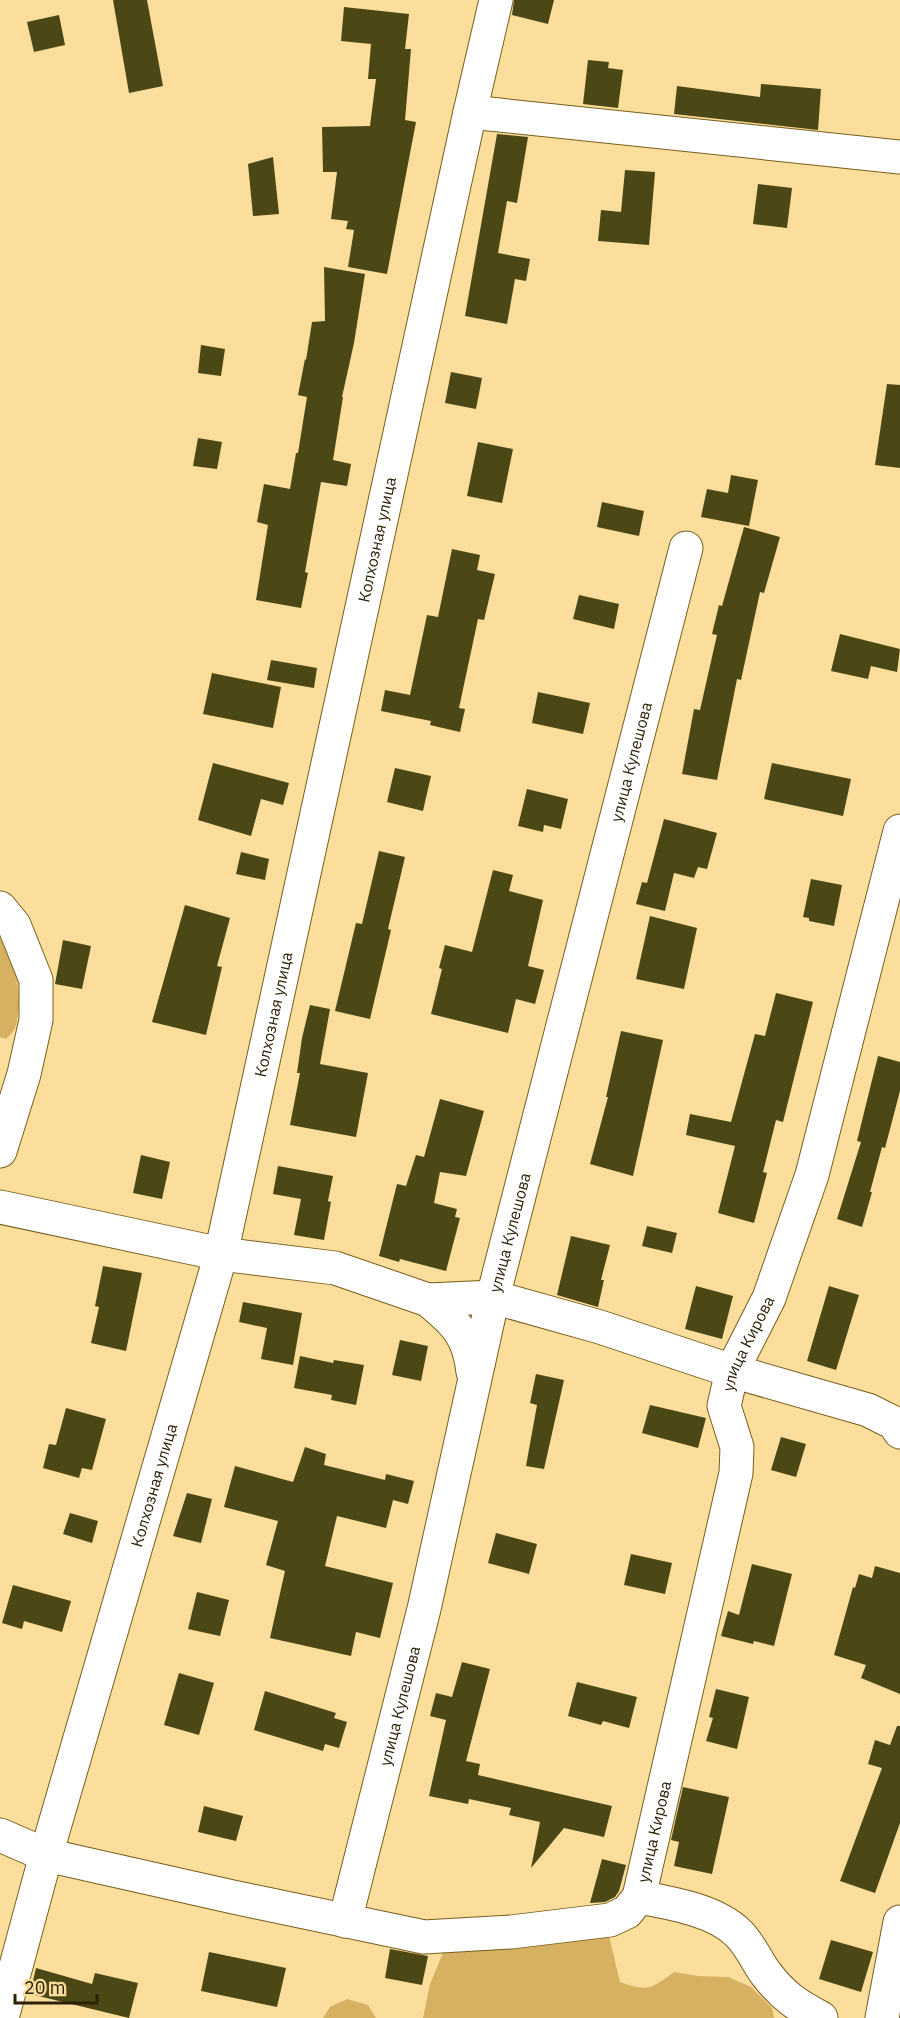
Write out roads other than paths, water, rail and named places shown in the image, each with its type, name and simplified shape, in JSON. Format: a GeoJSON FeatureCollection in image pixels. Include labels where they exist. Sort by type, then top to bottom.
{"type":"FeatureCollection","features":[{"type":"Feature","properties":{"kind":"street","name":"Колхозная улица"},"geometry":{"type":"LineString","coordinates":[[2,2018],[46,1854],[221,1254],[496,0]]}},
{"type":"Feature","properties":{"kind":"street"},"geometry":{"type":"LineString","coordinates":[[470,112],[900,157]]}},
{"type":"Feature","properties":{"kind":"street","name":"улица Кулешова"},"geometry":{"type":"LineString","coordinates":[[345,1921],[424,1609],[493,1297],[686,548]]}},
{"type":"Feature","properties":{"kind":"street","name":"улица Кирова"},"geometry":{"type":"LineString","coordinates":[[639,1897],[736,1473],[737,1448],[724,1406],[732,1371],[769,1298],[812,1175],[900,831]]}},
{"type":"Feature","properties":{"kind":"street"},"geometry":{"type":"LineString","coordinates":[[0,908],[14,925],[36,980],[36,1020],[0,1151]]}},
{"type":"Feature","properties":{"kind":"street"},"geometry":{"type":"LineString","coordinates":[[0,1207],[221,1254],[335,1268],[428,1300],[454,1322],[466,1339],[471,1353],[474,1377]]}},
{"type":"Feature","properties":{"kind":"street"},"geometry":{"type":"LineString","coordinates":[[428,1300],[493,1297],[600,1327],[732,1371],[868,1410],[894,1423],[900,1432]]}},
{"type":"Feature","properties":{"kind":"street"},"geometry":{"type":"LineString","coordinates":[[0,1835],[46,1854],[424,1937],[511,1932],[610,1920],[627,1912],[639,1897],[675,1904],[722,1920],[739,1934],[767,1975],[790,2001],[821,2018]]}},
{"type":"Feature","properties":{"kind":"street"},"geometry":{"type":"LineString","coordinates":[[882,2018],[900,1922]]}}]}
